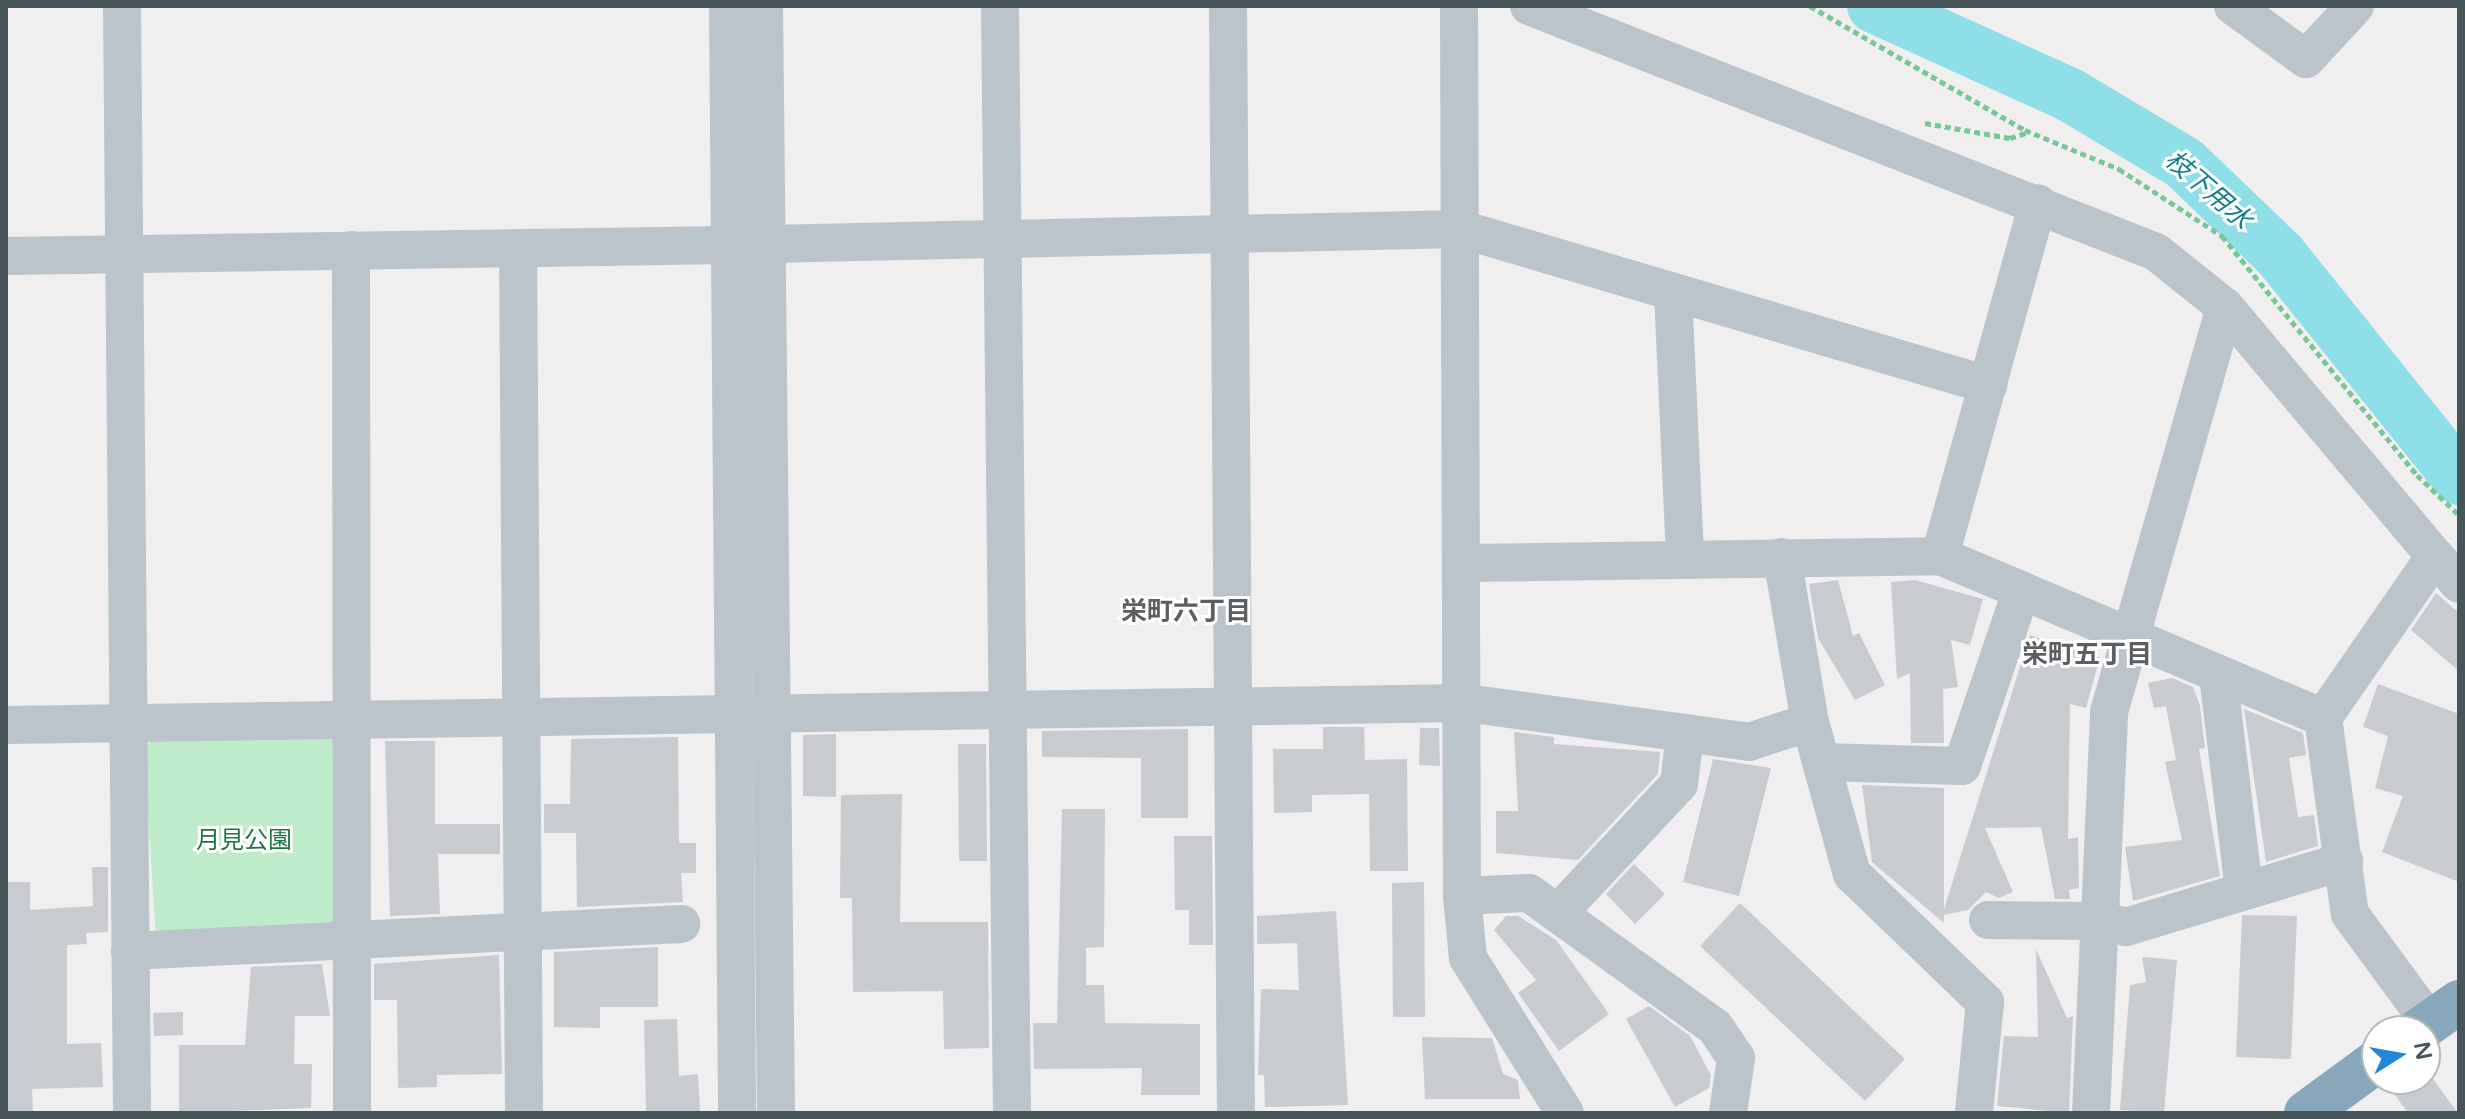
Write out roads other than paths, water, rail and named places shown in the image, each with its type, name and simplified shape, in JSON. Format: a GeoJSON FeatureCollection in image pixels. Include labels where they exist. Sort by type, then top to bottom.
{"type":"FeatureCollection","features":[{"type":"Feature","properties":{"kind":"highway"},"geometry":{"type":"LineString","coordinates":[[2306,1113],[2361,1073]]}},
{"type":"Feature","properties":{"kind":"street"},"geometry":{"type":"LineString","coordinates":[[122,6],[132,1113]]}},
{"type":"Feature","properties":{"kind":"street"},"geometry":{"type":"LineString","coordinates":[[728,6],[727,245],[776,1113]]}},
{"type":"Feature","properties":{"kind":"street"},"geometry":{"type":"LineString","coordinates":[[737,1113],[755,714],[768,244],[764,6]]}},
{"type":"Feature","properties":{"kind":"street"},"geometry":{"type":"LineString","coordinates":[[1000,6],[1012,710],[1012,1113]]}},
{"type":"Feature","properties":{"kind":"street"},"geometry":{"type":"LineString","coordinates":[[1228,6],[1236,1113]]}},
{"type":"Feature","properties":{"kind":"street"},"geometry":{"type":"LineString","coordinates":[[1459,6],[1466,703],[1462,896],[1468,958],[1565,1113]]}},
{"type":"Feature","properties":{"kind":"street"},"geometry":{"type":"LineString","coordinates":[[1529,6],[2038,203],[2156,252],[2225,307],[2447,570],[2323,718],[2350,914],[2433,1015]]}},
{"type":"Feature","properties":{"kind":"street"},"geometry":{"type":"LineString","coordinates":[[2233,6],[2306,59],[2355,6]]}},
{"type":"Feature","properties":{"kind":"street"},"geometry":{"type":"LineString","coordinates":[[1940,556],[2038,203]]}},
{"type":"Feature","properties":{"kind":"street"},"geometry":{"type":"LineString","coordinates":[[768,244],[1231,239],[1461,229],[1988,385]]}},
{"type":"Feature","properties":{"kind":"street"},"geometry":{"type":"LineString","coordinates":[[6,256],[727,245]]}},
{"type":"Feature","properties":{"kind":"street"},"geometry":{"type":"LineString","coordinates":[[518,248],[518,716],[524,1113]]}},
{"type":"Feature","properties":{"kind":"street"},"geometry":{"type":"LineString","coordinates":[[351,250],[348,720],[352,1113]]}},
{"type":"Feature","properties":{"kind":"street"},"geometry":{"type":"LineString","coordinates":[[1673,292],[1685,557]]}},
{"type":"Feature","properties":{"kind":"street"},"geometry":{"type":"LineString","coordinates":[[2091,1113],[2104,921],[2109,712],[2225,307]]}},
{"type":"Feature","properties":{"kind":"street"},"geometry":{"type":"LineString","coordinates":[[1464,563],[1685,557],[1940,556],[2020,595],[2130,636],[2323,718]]}},
{"type":"Feature","properties":{"kind":"street"},"geometry":{"type":"LineString","coordinates":[[1782,557],[1810,722],[1852,874],[1985,1002],[1974,1113]]}},
{"type":"Feature","properties":{"kind":"street"},"geometry":{"type":"LineString","coordinates":[[1821,762],[1962,766],[2020,595]]}},
{"type":"Feature","properties":{"kind":"street"},"geometry":{"type":"LineString","coordinates":[[2218,675],[2244,890]]}},
{"type":"Feature","properties":{"kind":"street"},"geometry":{"type":"LineString","coordinates":[[6,725],[1466,703],[1749,742],[1810,722]]}},
{"type":"Feature","properties":{"kind":"street"},"geometry":{"type":"LineString","coordinates":[[1560,911],[1679,784],[1685,733]]}},
{"type":"Feature","properties":{"kind":"street"},"geometry":{"type":"LineString","coordinates":[[1988,920],[2104,921],[2126,927],[2344,861]]}},
{"type":"Feature","properties":{"kind":"street"},"geometry":{"type":"LineString","coordinates":[[1462,896],[1529,893],[1560,911],[1715,1027],[1736,1058],[1728,1113]]}},
{"type":"Feature","properties":{"kind":"street"},"geometry":{"type":"LineString","coordinates":[[130,951],[521,935],[681,924]]}},
{"type":"Feature","properties":{"kind":"waterway","name":"枝下用水"},"geometry":{"type":"LineString","coordinates":[[1874,6],[2070,95],[2184,163],[2280,255],[2459,478]]}},
{"type":"Feature","properties":{"kind":"district","name":"栄町六丁目"},"geometry":{"type":"Point","coordinates":[1186,612]}},
{"type":"Feature","properties":{"kind":"district","name":"栄町五丁目"},"geometry":{"type":"Point","coordinates":[2087,655]}},
{"type":"Feature","properties":{"kind":"park label","name":"月見公園"},"geometry":{"type":"Point","coordinates":[244,841]}}]}
